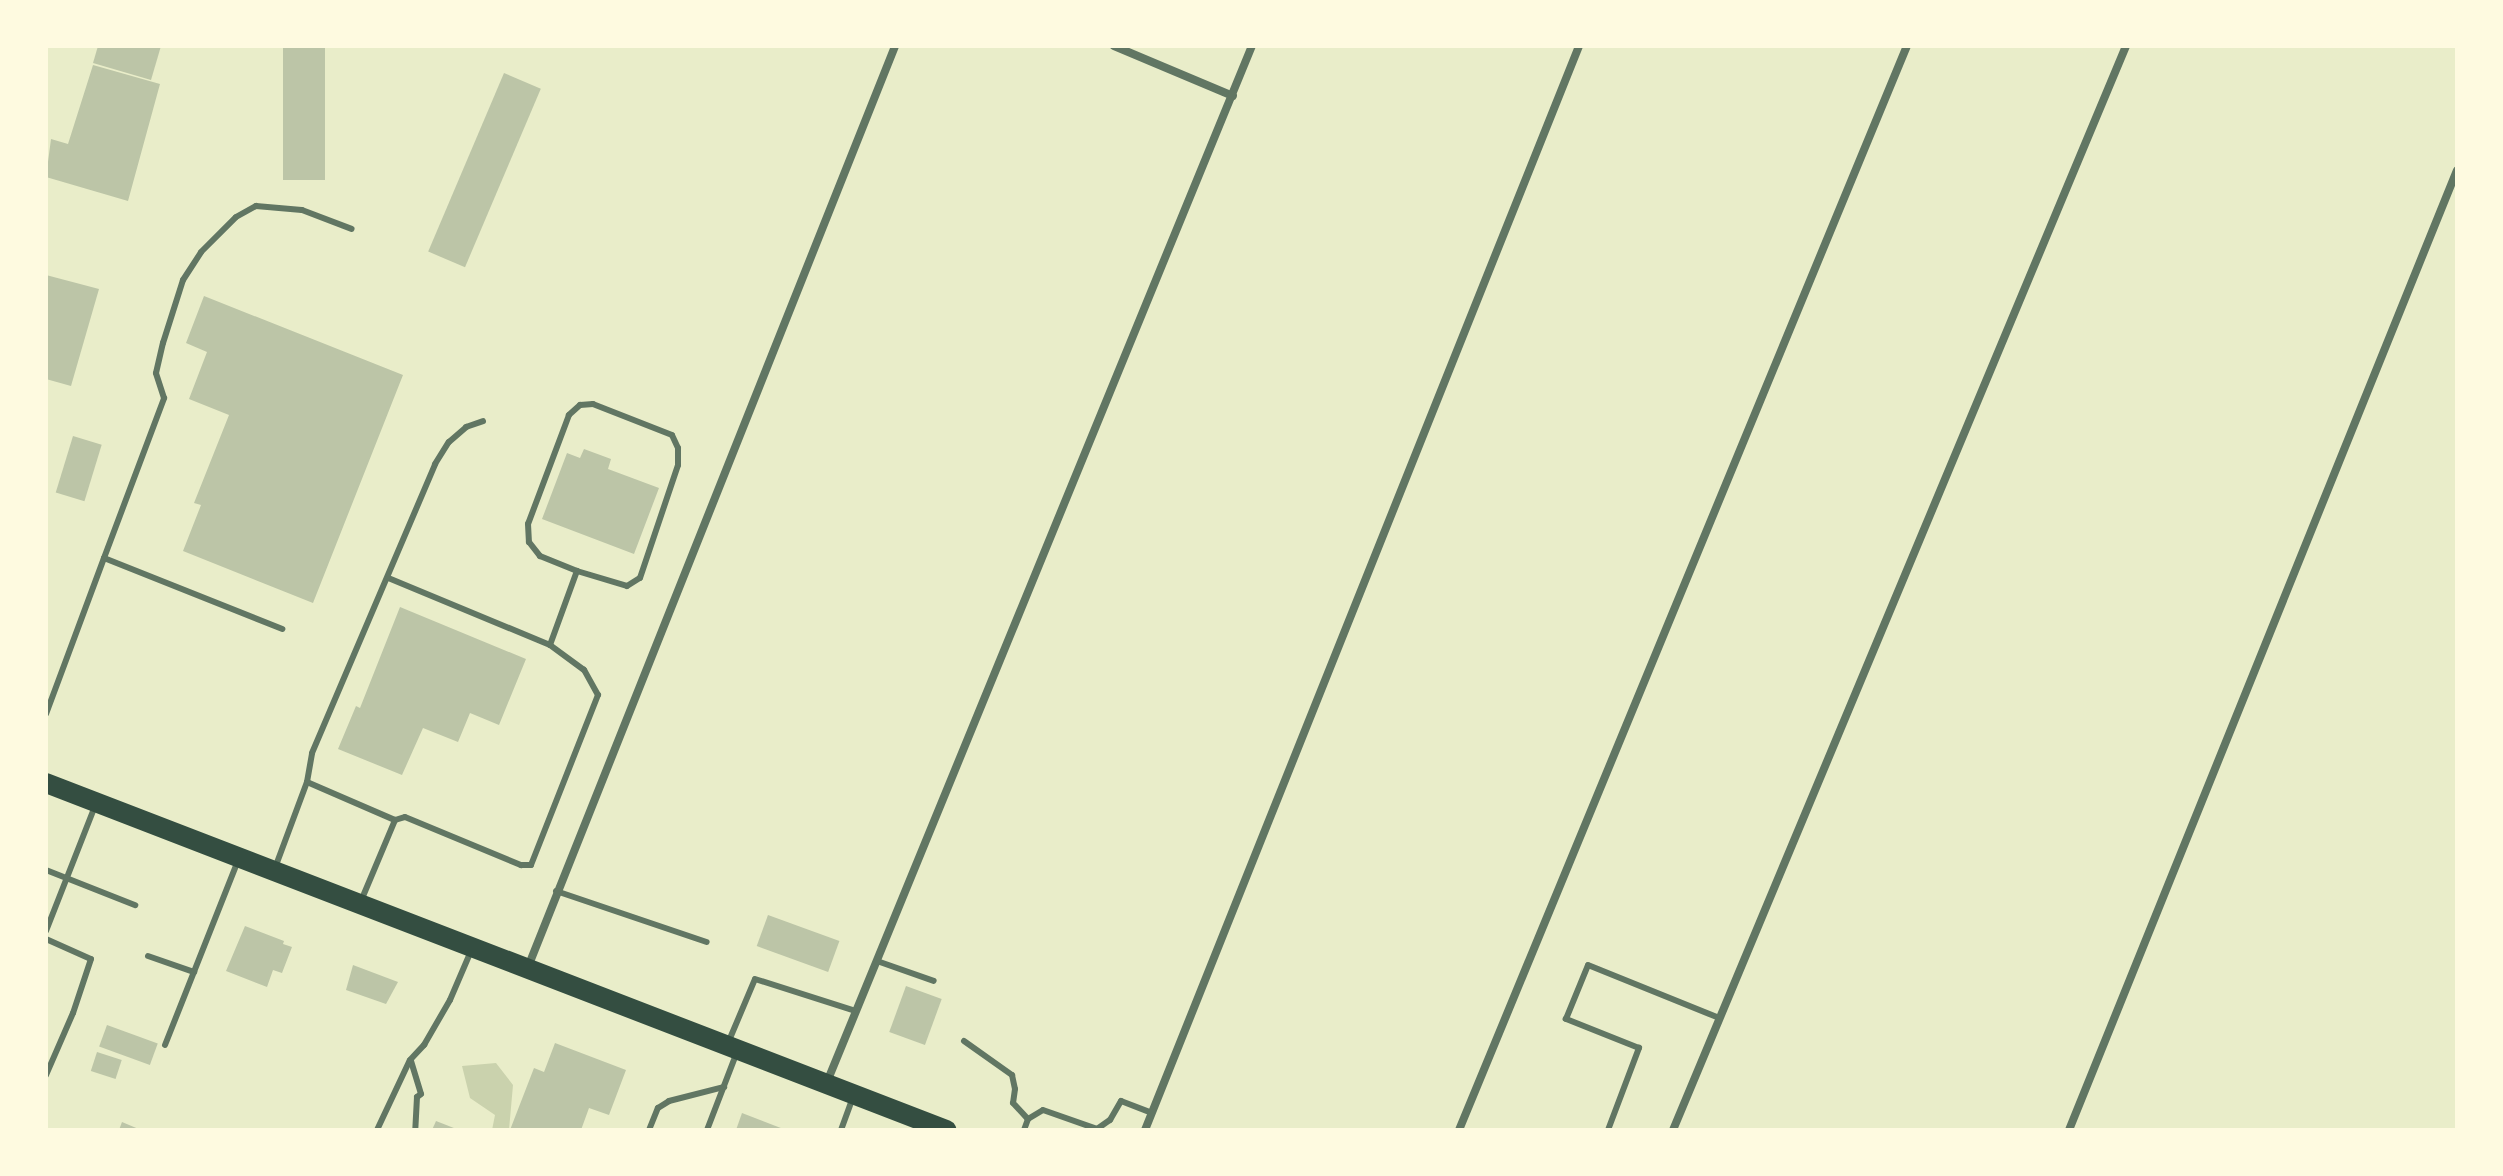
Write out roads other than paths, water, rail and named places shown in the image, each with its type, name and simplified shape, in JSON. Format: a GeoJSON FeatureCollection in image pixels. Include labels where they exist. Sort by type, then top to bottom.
{"type":"FeatureCollection","features":[{"type":"Feature","properties":{"kind":"main road"},"geometry":{"type":"LineString","coordinates":[[46,783],[826,1082],[917,1125],[946,1130]]}},
{"type":"Feature","properties":{"kind":"street"},"geometry":{"type":"LineString","coordinates":[[528,969],[556,891],[895,46]]}},
{"type":"Feature","properties":{"kind":"street"},"geometry":{"type":"LineString","coordinates":[[1114,46],[1233,96]]}},
{"type":"Feature","properties":{"kind":"street"},"geometry":{"type":"LineString","coordinates":[[826,1082],[1252,46]]}},
{"type":"Feature","properties":{"kind":"street"},"geometry":{"type":"LineString","coordinates":[[1145,1130],[1579,46]]}},
{"type":"Feature","properties":{"kind":"street"},"geometry":{"type":"LineString","coordinates":[[1459,1130],[1907,46]]}},
{"type":"Feature","properties":{"kind":"street"},"geometry":{"type":"LineString","coordinates":[[1673,1130],[2126,46]]}},
{"type":"Feature","properties":{"kind":"street"},"geometry":{"type":"LineString","coordinates":[[2069,1130],[2457,170]]}},
{"type":"Feature","properties":{"kind":"lane"},"geometry":{"type":"LineString","coordinates":[[46,714],[164,398],[156,373],[183,280],[201,252],[236,217],[256,206],[302,210],[352,229]]}},
{"type":"Feature","properties":{"kind":"lane"},"geometry":{"type":"LineString","coordinates":[[593,404],[672,435],[678,448],[678,465],[640,578],[627,586],[577,571],[540,556],[529,542],[528,524],[569,415],[580,405],[593,404]]}},
{"type":"Feature","properties":{"kind":"lane"},"geometry":{"type":"LineString","coordinates":[[274,871],[307,782],[312,753],[435,464],[457,435],[466,427],[483,421]]}},
{"type":"Feature","properties":{"kind":"lane"},"geometry":{"type":"LineString","coordinates":[[104,558],[282,629]]}},
{"type":"Feature","properties":{"kind":"lane"},"geometry":{"type":"LineString","coordinates":[[550,645],[577,571]]}},
{"type":"Feature","properties":{"kind":"lane"},"geometry":{"type":"LineString","coordinates":[[307,782],[395,820],[405,817],[521,865],[531,865],[598,695],[584,670],[550,645],[388,578]]}},
{"type":"Feature","properties":{"kind":"lane"},"geometry":{"type":"LineString","coordinates":[[46,931],[97,803]]}},
{"type":"Feature","properties":{"kind":"lane"},"geometry":{"type":"LineString","coordinates":[[359,904],[395,820]]}},
{"type":"Feature","properties":{"kind":"lane"},"geometry":{"type":"LineString","coordinates":[[165,1045],[239,858]]}},
{"type":"Feature","properties":{"kind":"lane"},"geometry":{"type":"LineString","coordinates":[[46,870],[135,905]]}},
{"type":"Feature","properties":{"kind":"lane"},"geometry":{"type":"LineString","coordinates":[[556,891],[707,942]]}},
{"type":"Feature","properties":{"kind":"lane"},"geometry":{"type":"LineString","coordinates":[[46,939],[91,959],[73,1013],[46,1075]]}},
{"type":"Feature","properties":{"kind":"lane"},"geometry":{"type":"LineString","coordinates":[[377,1130],[410,1060],[424,1045],[450,1000],[472,948]]}},
{"type":"Feature","properties":{"kind":"lane"},"geometry":{"type":"LineString","coordinates":[[148,956],[194,972]]}},
{"type":"Feature","properties":{"kind":"lane"},"geometry":{"type":"LineString","coordinates":[[877,961],[934,981]]}},
{"type":"Feature","properties":{"kind":"lane"},"geometry":{"type":"LineString","coordinates":[[1608,1130],[1639,1048],[1566,1019],[1588,965],[1719,1018]]}},
{"type":"Feature","properties":{"kind":"lane"},"geometry":{"type":"LineString","coordinates":[[707,1130],[724,1087],[755,979],[856,1011]]}},
{"type":"Feature","properties":{"kind":"lane"},"geometry":{"type":"LineString","coordinates":[[964,1041],[1012,1075],[1015,1089],[1013,1103],[1028,1119]]}},
{"type":"Feature","properties":{"kind":"lane"},"geometry":{"type":"LineString","coordinates":[[410,1060],[421,1094],[417,1097],[415,1130]]}},
{"type":"Feature","properties":{"kind":"lane"},"geometry":{"type":"LineString","coordinates":[[649,1130],[658,1108],[669,1101],[724,1087]]}},
{"type":"Feature","properties":{"kind":"lane"},"geometry":{"type":"LineString","coordinates":[[841,1130],[854,1094]]}},
{"type":"Feature","properties":{"kind":"lane"},"geometry":{"type":"LineString","coordinates":[[1024,1130],[1028,1119],[1043,1110],[1097,1129],[1110,1120],[1121,1101],[1152,1113]]}}]}
